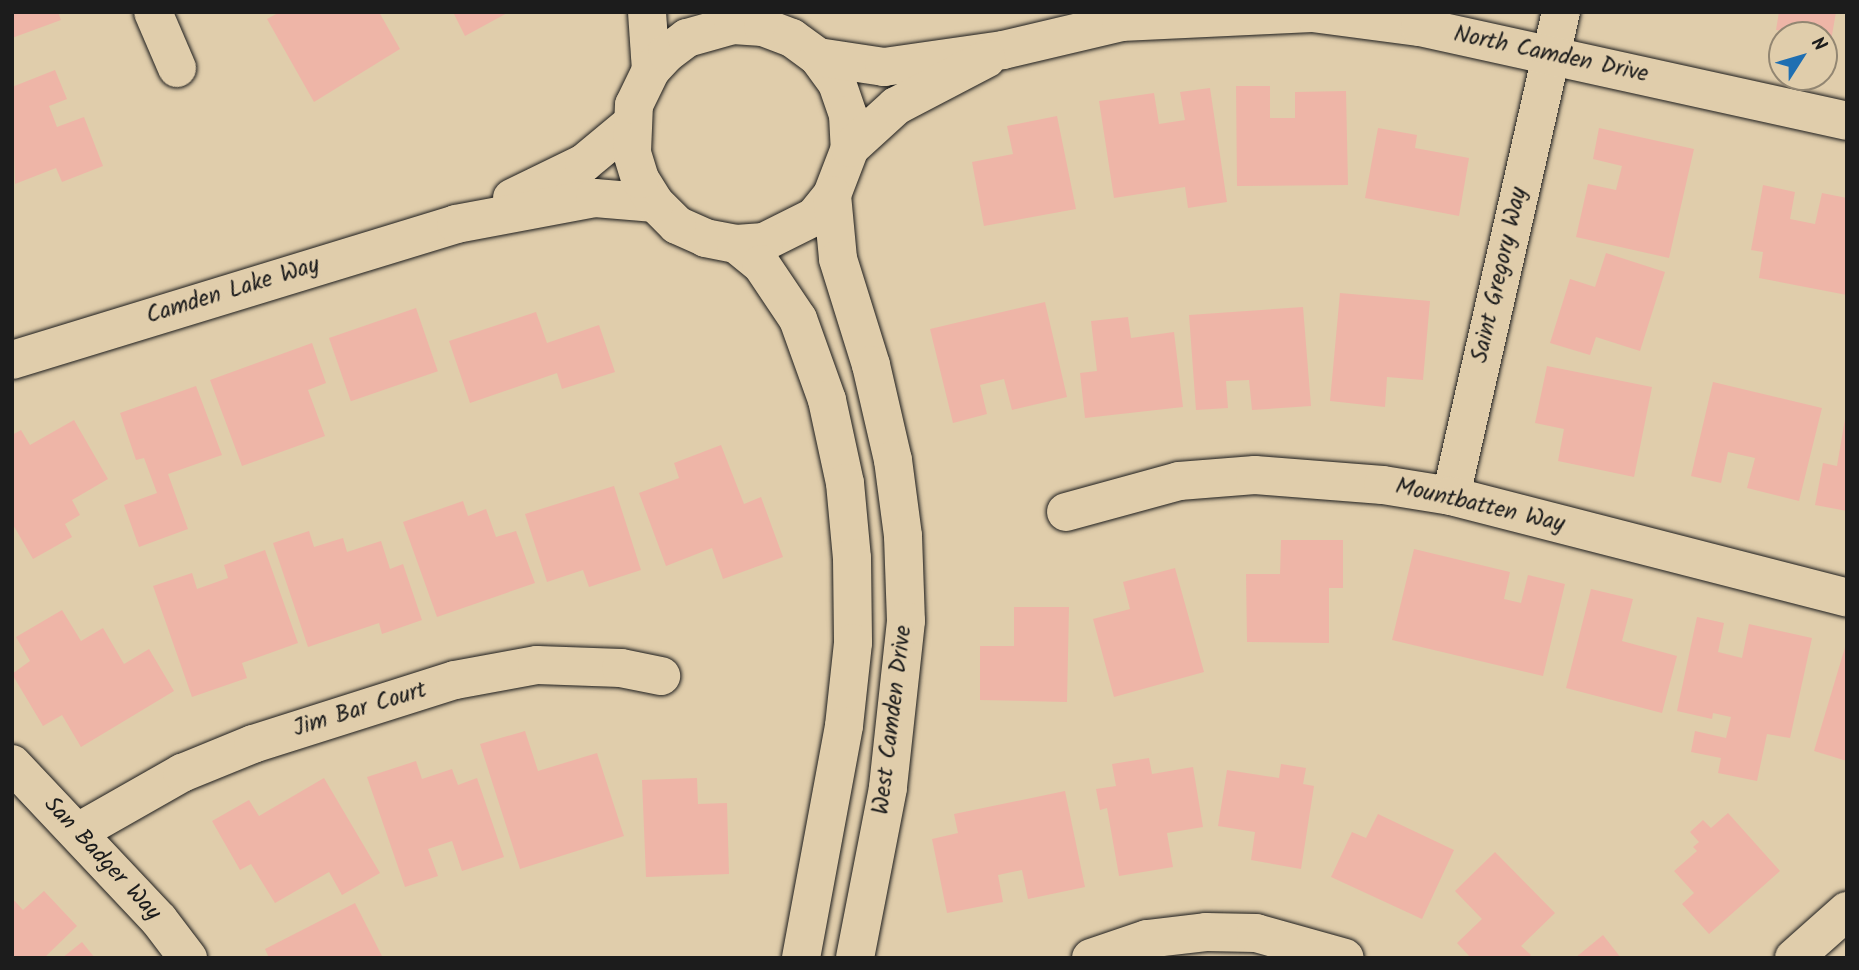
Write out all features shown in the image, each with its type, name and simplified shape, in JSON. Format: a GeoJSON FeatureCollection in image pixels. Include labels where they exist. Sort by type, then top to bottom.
{"type":"FeatureCollection","features":[{"type":"Feature","properties":{"kind":"street"},"geometry":{"type":"LineString","coordinates":[[153,12],[177,68]]}},
{"type":"Feature","properties":{"kind":"street"},"geometry":{"type":"LineString","coordinates":[[648,12],[651,70]]}},
{"type":"Feature","properties":{"kind":"street","name":"Saint Gregory Way"},"geometry":{"type":"LineString","coordinates":[[1451,496],[1560,12]]}},
{"type":"Feature","properties":{"kind":"street","name":"North Camden Drive"},"geometry":{"type":"LineString","coordinates":[[818,57],[884,67],[1003,50],[1121,22],[1194,14],[1312,13],[1420,27],[1847,121]]}},
{"type":"Feature","properties":{"kind":"street"},"geometry":{"type":"LineString","coordinates":[[723,19],[783,35],[818,57],[837,83],[848,115],[850,148],[832,195],[814,217],[790,233],[764,242],[736,244],[706,239],[677,225],[655,203],[640,179],[631,124],[641,87],[651,70],[687,38],[723,19]]}},
{"type":"Feature","properties":{"kind":"street","name":"North Camden Drive"},"geometry":{"type":"LineString","coordinates":[[850,148],[896,106],[1003,50]]}},
{"type":"Feature","properties":{"kind":"street","name":"Camden Lake Way"},"geometry":{"type":"LineString","coordinates":[[456,224],[584,163],[631,124]]}},
{"type":"Feature","properties":{"kind":"street","name":"West Camden Drive"},"geometry":{"type":"LineString","coordinates":[[832,195],[838,259],[871,365],[893,460],[906,609],[888,788],[855,958]]}},
{"type":"Feature","properties":{"kind":"street","name":"Camden Lake Way"},"geometry":{"type":"LineString","coordinates":[[12,360],[456,224],[594,198],[655,203]]}},
{"type":"Feature","properties":{"kind":"street","name":"West Camden Drive"},"geometry":{"type":"LineString","coordinates":[[736,244],[761,264],[798,319],[827,400],[845,483],[852,558],[853,643],[844,726],[801,958]]}},
{"type":"Feature","properties":{"kind":"street","name":"Mountbatten Way"},"geometry":{"type":"LineString","coordinates":[[1066,512],[1179,481],[1255,475],[1383,485],[1451,496],[1847,598]]}},
{"type":"Feature","properties":{"kind":"street","name":"Jim Bar Court"},"geometry":{"type":"LineString","coordinates":[[78,832],[182,773],[241,748],[454,680],[551,665],[621,668],[661,676]]}},
{"type":"Feature","properties":{"kind":"street","name":"San Badger Way"},"geometry":{"type":"LineString","coordinates":[[12,764],[159,920],[188,958]]}},
{"type":"Feature","properties":{"kind":"street"},"geometry":{"type":"LineString","coordinates":[[1794,958],[1847,911]]}},
{"type":"Feature","properties":{"kind":"street"},"geometry":{"type":"LineString","coordinates":[[1091,958],[1147,939],[1206,932],[1256,933],[1345,958]]}},
{"type":"Feature","properties":{"kind":"building"},"geometry":{"type":"Polygon","coordinates":[[[12,12],[58,12],[61,20],[12,38],[12,12]]]}},
{"type":"Feature","properties":{"kind":"building"},"geometry":{"type":"Polygon","coordinates":[[[280,12],[379,12],[400,49],[314,102],[267,19],[280,12]]]}},
{"type":"Feature","properties":{"kind":"building"},"geometry":{"type":"Polygon","coordinates":[[[453,12],[509,12],[465,36],[453,12]]]}},
{"type":"Feature","properties":{"kind":"building"},"geometry":{"type":"Polygon","coordinates":[[[1779,12],[1836,12],[1834,21],[1778,21],[1779,12]]]}},
{"type":"Feature","properties":{"kind":"building"},"geometry":{"type":"Polygon","coordinates":[[[55,70],[67,99],[49,106],[57,127],[84,117],[103,166],[62,182],[56,168],[15,184],[12,87],[55,70]]]}},
{"type":"Feature","properties":{"kind":"building"},"geometry":{"type":"Polygon","coordinates":[[[1236,86],[1270,86],[1270,118],[1295,118],[1295,92],[1346,91],[1348,185],[1237,186],[1236,86]]]}},
{"type":"Feature","properties":{"kind":"building"},"geometry":{"type":"Polygon","coordinates":[[[1210,88],[1227,202],[1188,208],[1185,187],[1114,198],[1099,101],[1154,93],[1159,124],[1185,120],[1180,92],[1210,88]]]}},
{"type":"Feature","properties":{"kind":"building"},"geometry":{"type":"Polygon","coordinates":[[[1057,116],[1076,209],[984,226],[972,162],[1013,154],[1007,126],[1057,116]]]}},
{"type":"Feature","properties":{"kind":"building"},"geometry":{"type":"Polygon","coordinates":[[[1378,128],[1417,135],[1415,148],[1469,158],[1459,216],[1365,198],[1378,128]]]}},
{"type":"Feature","properties":{"kind":"building"},"geometry":{"type":"Polygon","coordinates":[[[1599,128],[1694,149],[1669,258],[1576,237],[1588,184],[1616,190],[1622,166],[1593,159],[1599,128]]]}},
{"type":"Feature","properties":{"kind":"building"},"geometry":{"type":"Polygon","coordinates":[[[1763,185],[1795,192],[1790,219],[1815,224],[1822,193],[1847,198],[1847,295],[1759,278],[1763,252],[1751,250],[1763,185]]]}},
{"type":"Feature","properties":{"kind":"building"},"geometry":{"type":"Polygon","coordinates":[[[1606,253],[1665,272],[1640,351],[1596,337],[1590,355],[1550,343],[1570,279],[1595,287],[1606,253]]]}},
{"type":"Feature","properties":{"kind":"building"},"geometry":{"type":"Polygon","coordinates":[[[1340,293],[1430,301],[1423,380],[1387,377],[1385,407],[1330,401],[1340,293]]]}},
{"type":"Feature","properties":{"kind":"building"},"geometry":{"type":"Polygon","coordinates":[[[1045,302],[1067,397],[1012,410],[1004,379],[980,385],[987,414],[953,423],[930,329],[1045,302]]]}},
{"type":"Feature","properties":{"kind":"building"},"geometry":{"type":"Polygon","coordinates":[[[1303,307],[1311,406],[1252,410],[1249,380],[1226,381],[1228,408],[1196,410],[1189,315],[1303,307]]]}},
{"type":"Feature","properties":{"kind":"building"},"geometry":{"type":"Polygon","coordinates":[[[416,308],[438,371],[351,401],[329,338],[416,308]]]}},
{"type":"Feature","properties":{"kind":"building"},"geometry":{"type":"Polygon","coordinates":[[[536,312],[547,343],[599,325],[615,372],[562,389],[557,373],[470,403],[449,341],[536,312]]]}},
{"type":"Feature","properties":{"kind":"building"},"geometry":{"type":"Polygon","coordinates":[[[1128,317],[1131,338],[1174,332],[1183,407],[1085,418],[1080,373],[1097,371],[1091,321],[1128,317]]]}},
{"type":"Feature","properties":{"kind":"building"},"geometry":{"type":"Polygon","coordinates":[[[312,343],[326,383],[308,390],[325,436],[242,466],[210,380],[312,343]]]}},
{"type":"Feature","properties":{"kind":"building"},"geometry":{"type":"Polygon","coordinates":[[[1547,366],[1652,387],[1634,477],[1558,461],[1564,429],[1535,423],[1547,366]]]}},
{"type":"Feature","properties":{"kind":"building"},"geometry":{"type":"Polygon","coordinates":[[[1713,382],[1822,408],[1799,501],[1747,488],[1755,458],[1728,452],[1721,483],[1691,476],[1713,382]]]}},
{"type":"Feature","properties":{"kind":"building"},"geometry":{"type":"Polygon","coordinates":[[[196,386],[222,455],[168,474],[188,529],[139,547],[124,505],[157,493],[144,458],[136,460],[120,413],[196,386]]]}},
{"type":"Feature","properties":{"kind":"building"},"geometry":{"type":"Polygon","coordinates":[[[1845,419],[1847,511],[1815,505],[1823,463],[1837,466],[1845,419]]]}},
{"type":"Feature","properties":{"kind":"building"},"geometry":{"type":"Polygon","coordinates":[[[74,420],[108,479],[72,500],[80,515],[65,524],[72,537],[33,559],[12,523],[12,435],[21,430],[30,445],[74,420]]]}},
{"type":"Feature","properties":{"kind":"building"},"geometry":{"type":"Polygon","coordinates":[[[721,445],[744,504],[761,497],[783,557],[723,579],[712,548],[666,566],[639,493],[679,478],[674,463],[721,445]]]}},
{"type":"Feature","properties":{"kind":"building"},"geometry":{"type":"Polygon","coordinates":[[[614,486],[641,570],[589,587],[583,570],[547,582],[525,514],[614,486]]]}},
{"type":"Feature","properties":{"kind":"building"},"geometry":{"type":"Polygon","coordinates":[[[463,501],[468,516],[486,509],[496,537],[516,531],[535,583],[437,617],[403,522],[463,501]]]}},
{"type":"Feature","properties":{"kind":"building"},"geometry":{"type":"Polygon","coordinates":[[[309,531],[314,547],[343,538],[347,552],[381,541],[390,569],[403,564],[422,620],[382,634],[379,623],[308,647],[273,543],[309,531]]]}},
{"type":"Feature","properties":{"kind":"building"},"geometry":{"type":"Polygon","coordinates":[[[1281,540],[1343,540],[1343,588],[1329,588],[1329,643],[1247,642],[1246,574],[1280,574],[1281,540]]]}},
{"type":"Feature","properties":{"kind":"building"},"geometry":{"type":"Polygon","coordinates":[[[1414,549],[1510,572],[1504,599],[1521,603],[1528,575],[1565,584],[1543,676],[1392,640],[1414,549]]]}},
{"type":"Feature","properties":{"kind":"building"},"geometry":{"type":"Polygon","coordinates":[[[265,550],[298,643],[242,663],[247,678],[192,697],[153,586],[192,573],[197,589],[228,578],[224,565],[265,550]]]}},
{"type":"Feature","properties":{"kind":"building"},"geometry":{"type":"Polygon","coordinates":[[[1175,568],[1204,672],[1114,697],[1093,619],[1130,609],[1123,582],[1175,568]]]}},
{"type":"Feature","properties":{"kind":"building"},"geometry":{"type":"Polygon","coordinates":[[[1591,589],[1633,599],[1622,641],[1677,656],[1662,713],[1566,688],[1591,589]]]}},
{"type":"Feature","properties":{"kind":"building"},"geometry":{"type":"Polygon","coordinates":[[[1014,607],[1069,607],[1067,702],[980,700],[980,646],[1014,646],[1014,607]]]}},
{"type":"Feature","properties":{"kind":"building"},"geometry":{"type":"Polygon","coordinates":[[[62,610],[81,641],[103,628],[124,664],[149,649],[174,691],[81,747],[62,715],[43,726],[12,674],[30,661],[16,637],[62,610]]]}},
{"type":"Feature","properties":{"kind":"building"},"geometry":{"type":"Polygon","coordinates":[[[1697,617],[1724,623],[1718,652],[1742,658],[1749,624],[1812,638],[1790,738],[1767,734],[1757,781],[1718,773],[1721,758],[1691,752],[1695,731],[1726,738],[1731,717],[1713,713],[1712,719],[1677,711],[1697,617]]]}},
{"type":"Feature","properties":{"kind":"building"},"geometry":{"type":"Polygon","coordinates":[[[1847,644],[1847,761],[1814,751],[1847,644]]]}},
{"type":"Feature","properties":{"kind":"building"},"geometry":{"type":"Polygon","coordinates":[[[525,731],[538,771],[597,753],[624,836],[520,869],[480,744],[525,731]]]}},
{"type":"Feature","properties":{"kind":"building"},"geometry":{"type":"Polygon","coordinates":[[[1149,758],[1152,774],[1193,767],[1203,827],[1167,833],[1173,867],[1119,876],[1107,808],[1100,810],[1096,789],[1116,786],[1112,764],[1149,758]]]}},
{"type":"Feature","properties":{"kind":"building"},"geometry":{"type":"Polygon","coordinates":[[[416,761],[422,779],[452,769],[458,785],[477,778],[504,857],[462,871],[452,841],[428,849],[438,876],[405,887],[367,777],[416,761]]]}},
{"type":"Feature","properties":{"kind":"building"},"geometry":{"type":"Polygon","coordinates":[[[1281,764],[1306,768],[1303,784],[1314,786],[1301,869],[1251,860],[1255,832],[1218,826],[1227,770],[1279,778],[1281,764]]]}},
{"type":"Feature","properties":{"kind":"building"},"geometry":{"type":"Polygon","coordinates":[[[324,778],[380,873],[342,895],[329,872],[275,903],[251,864],[240,870],[212,821],[249,800],[259,816],[324,778]]]}},
{"type":"Feature","properties":{"kind":"building"},"geometry":{"type":"Polygon","coordinates":[[[697,778],[698,804],[727,803],[729,874],[646,877],[642,780],[697,778]]]}},
{"type":"Feature","properties":{"kind":"building"},"geometry":{"type":"Polygon","coordinates":[[[1065,791],[1085,887],[1028,899],[1022,870],[998,875],[1003,902],[947,913],[932,839],[958,833],[954,814],[1065,791]]]}},
{"type":"Feature","properties":{"kind":"building"},"geometry":{"type":"Polygon","coordinates":[[[1728,813],[1780,871],[1709,934],[1682,904],[1694,893],[1674,871],[1697,851],[1693,847],[1699,842],[1690,832],[1703,820],[1711,828],[1728,813]]]}},
{"type":"Feature","properties":{"kind":"building"},"geometry":{"type":"Polygon","coordinates":[[[1378,814],[1454,850],[1422,919],[1331,877],[1352,832],[1366,838],[1378,814]]]}},
{"type":"Feature","properties":{"kind":"building"},"geometry":{"type":"Polygon","coordinates":[[[1495,852],[1555,913],[1521,946],[1531,955],[1528,958],[1471,958],[1457,943],[1482,919],[1455,891],[1495,852]]]}},
{"type":"Feature","properties":{"kind":"building"},"geometry":{"type":"Polygon","coordinates":[[[44,891],[77,926],[44,958],[12,958],[12,898],[23,910],[44,891]]]}},
{"type":"Feature","properties":{"kind":"building"},"geometry":{"type":"Polygon","coordinates":[[[355,903],[383,958],[269,958],[265,949],[355,903]]]}},
{"type":"Feature","properties":{"kind":"building"},"geometry":{"type":"Polygon","coordinates":[[[1603,935],[1621,958],[1575,958],[1603,935]]]}},
{"type":"Feature","properties":{"kind":"building"},"geometry":{"type":"Polygon","coordinates":[[[82,942],[95,958],[62,958],[82,942]]]}}]}
